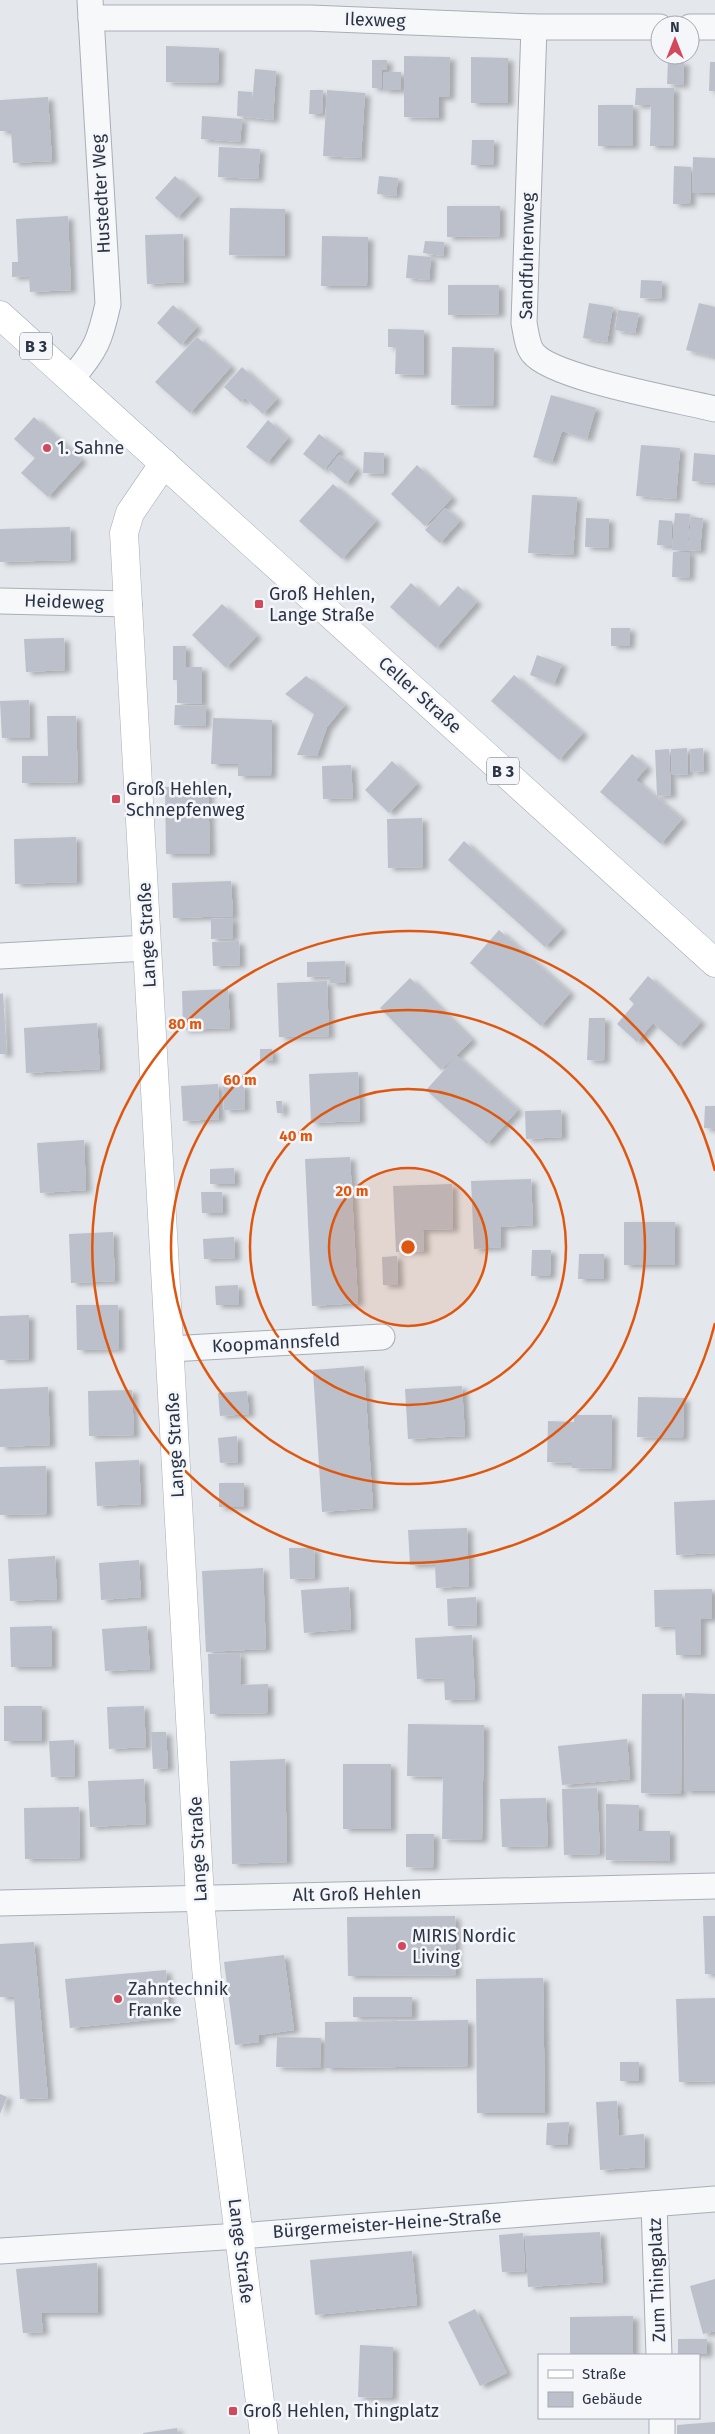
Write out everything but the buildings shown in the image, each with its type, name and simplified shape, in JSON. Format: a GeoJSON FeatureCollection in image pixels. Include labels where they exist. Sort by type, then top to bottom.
{"type":"FeatureCollection","features":[{"type":"Feature","properties":{"kind":"main road","name":"B 3"},"geometry":{"type":"LineString","coordinates":[[0,314],[72,378]]}},
{"type":"Feature","properties":{"kind":"main road","name":"Celler Straße"},"geometry":{"type":"LineString","coordinates":[[72,378],[124,428],[715,963]]}},
{"type":"Feature","properties":{"kind":"main road","name":"Lange Straße"},"geometry":{"type":"LineString","coordinates":[[164,463],[130,513],[124,533],[200,1898],[208,1990],[264,2434]]}},
{"type":"Feature","properties":{"kind":"street","name":"Ilexweg"},"geometry":{"type":"LineString","coordinates":[[90,9],[310,9],[534,27],[650,27]]}},
{"type":"Feature","properties":{"kind":"street","name":"Hustedter Weg"},"geometry":{"type":"LineString","coordinates":[[72,378],[88,358],[100,337],[108,304],[90,9]]}},
{"type":"Feature","properties":{"kind":"street","name":"Sandfuhrenweg"},"geometry":{"type":"LineString","coordinates":[[534,27],[524,323],[532,352],[553,367],[579,377],[715,409]]}},
{"type":"Feature","properties":{"kind":"street"},"geometry":{"type":"LineString","coordinates":[[700,27],[715,27]]}},
{"type":"Feature","properties":{"kind":"street","name":"Heideweg"},"geometry":{"type":"LineString","coordinates":[[0,601],[129,604]]}},
{"type":"Feature","properties":{"kind":"street"},"geometry":{"type":"LineString","coordinates":[[0,956],[148,948]]}},
{"type":"Feature","properties":{"kind":"street","name":"Koopmannsfeld"},"geometry":{"type":"LineString","coordinates":[[170,1349],[382,1337]]}},
{"type":"Feature","properties":{"kind":"street","name":"Alt Groß Hehlen"},"geometry":{"type":"LineString","coordinates":[[0,1903],[715,1886]]}},
{"type":"Feature","properties":{"kind":"street","name":"Bürgermeister-Heine-Straße"},"geometry":{"type":"LineString","coordinates":[[0,2251],[240,2236],[715,2199]]}},
{"type":"Feature","properties":{"kind":"street","name":"Zum Thingplatz"},"geometry":{"type":"LineString","coordinates":[[654,2204],[660,2354]]}},
{"type":"Feature","properties":{"kind":"street"},"geometry":{"type":"LineString","coordinates":[[662,2419],[662,2434]]}},
{"type":"Feature","properties":{"kind":"place","name":"1. Sahne"},"geometry":{"type":"Point","coordinates":[47,448]}},
{"type":"Feature","properties":{"kind":"place","name":"Groß Hehlen, Lange Straße"},"geometry":{"type":"Point","coordinates":[259,604]}},
{"type":"Feature","properties":{"kind":"place","name":"Groß Hehlen, Schnepfenweg"},"geometry":{"type":"Point","coordinates":[116,799]}},
{"type":"Feature","properties":{"kind":"place","name":"MIRIS Nordic Living"},"geometry":{"type":"Point","coordinates":[402,1946]}},
{"type":"Feature","properties":{"kind":"place","name":"Zahntechnik Franke"},"geometry":{"type":"Point","coordinates":[118,1999]}},
{"type":"Feature","properties":{"kind":"place","name":"Groß Hehlen, Thingplatz"},"geometry":{"type":"Point","coordinates":[233,2411]}}]}
